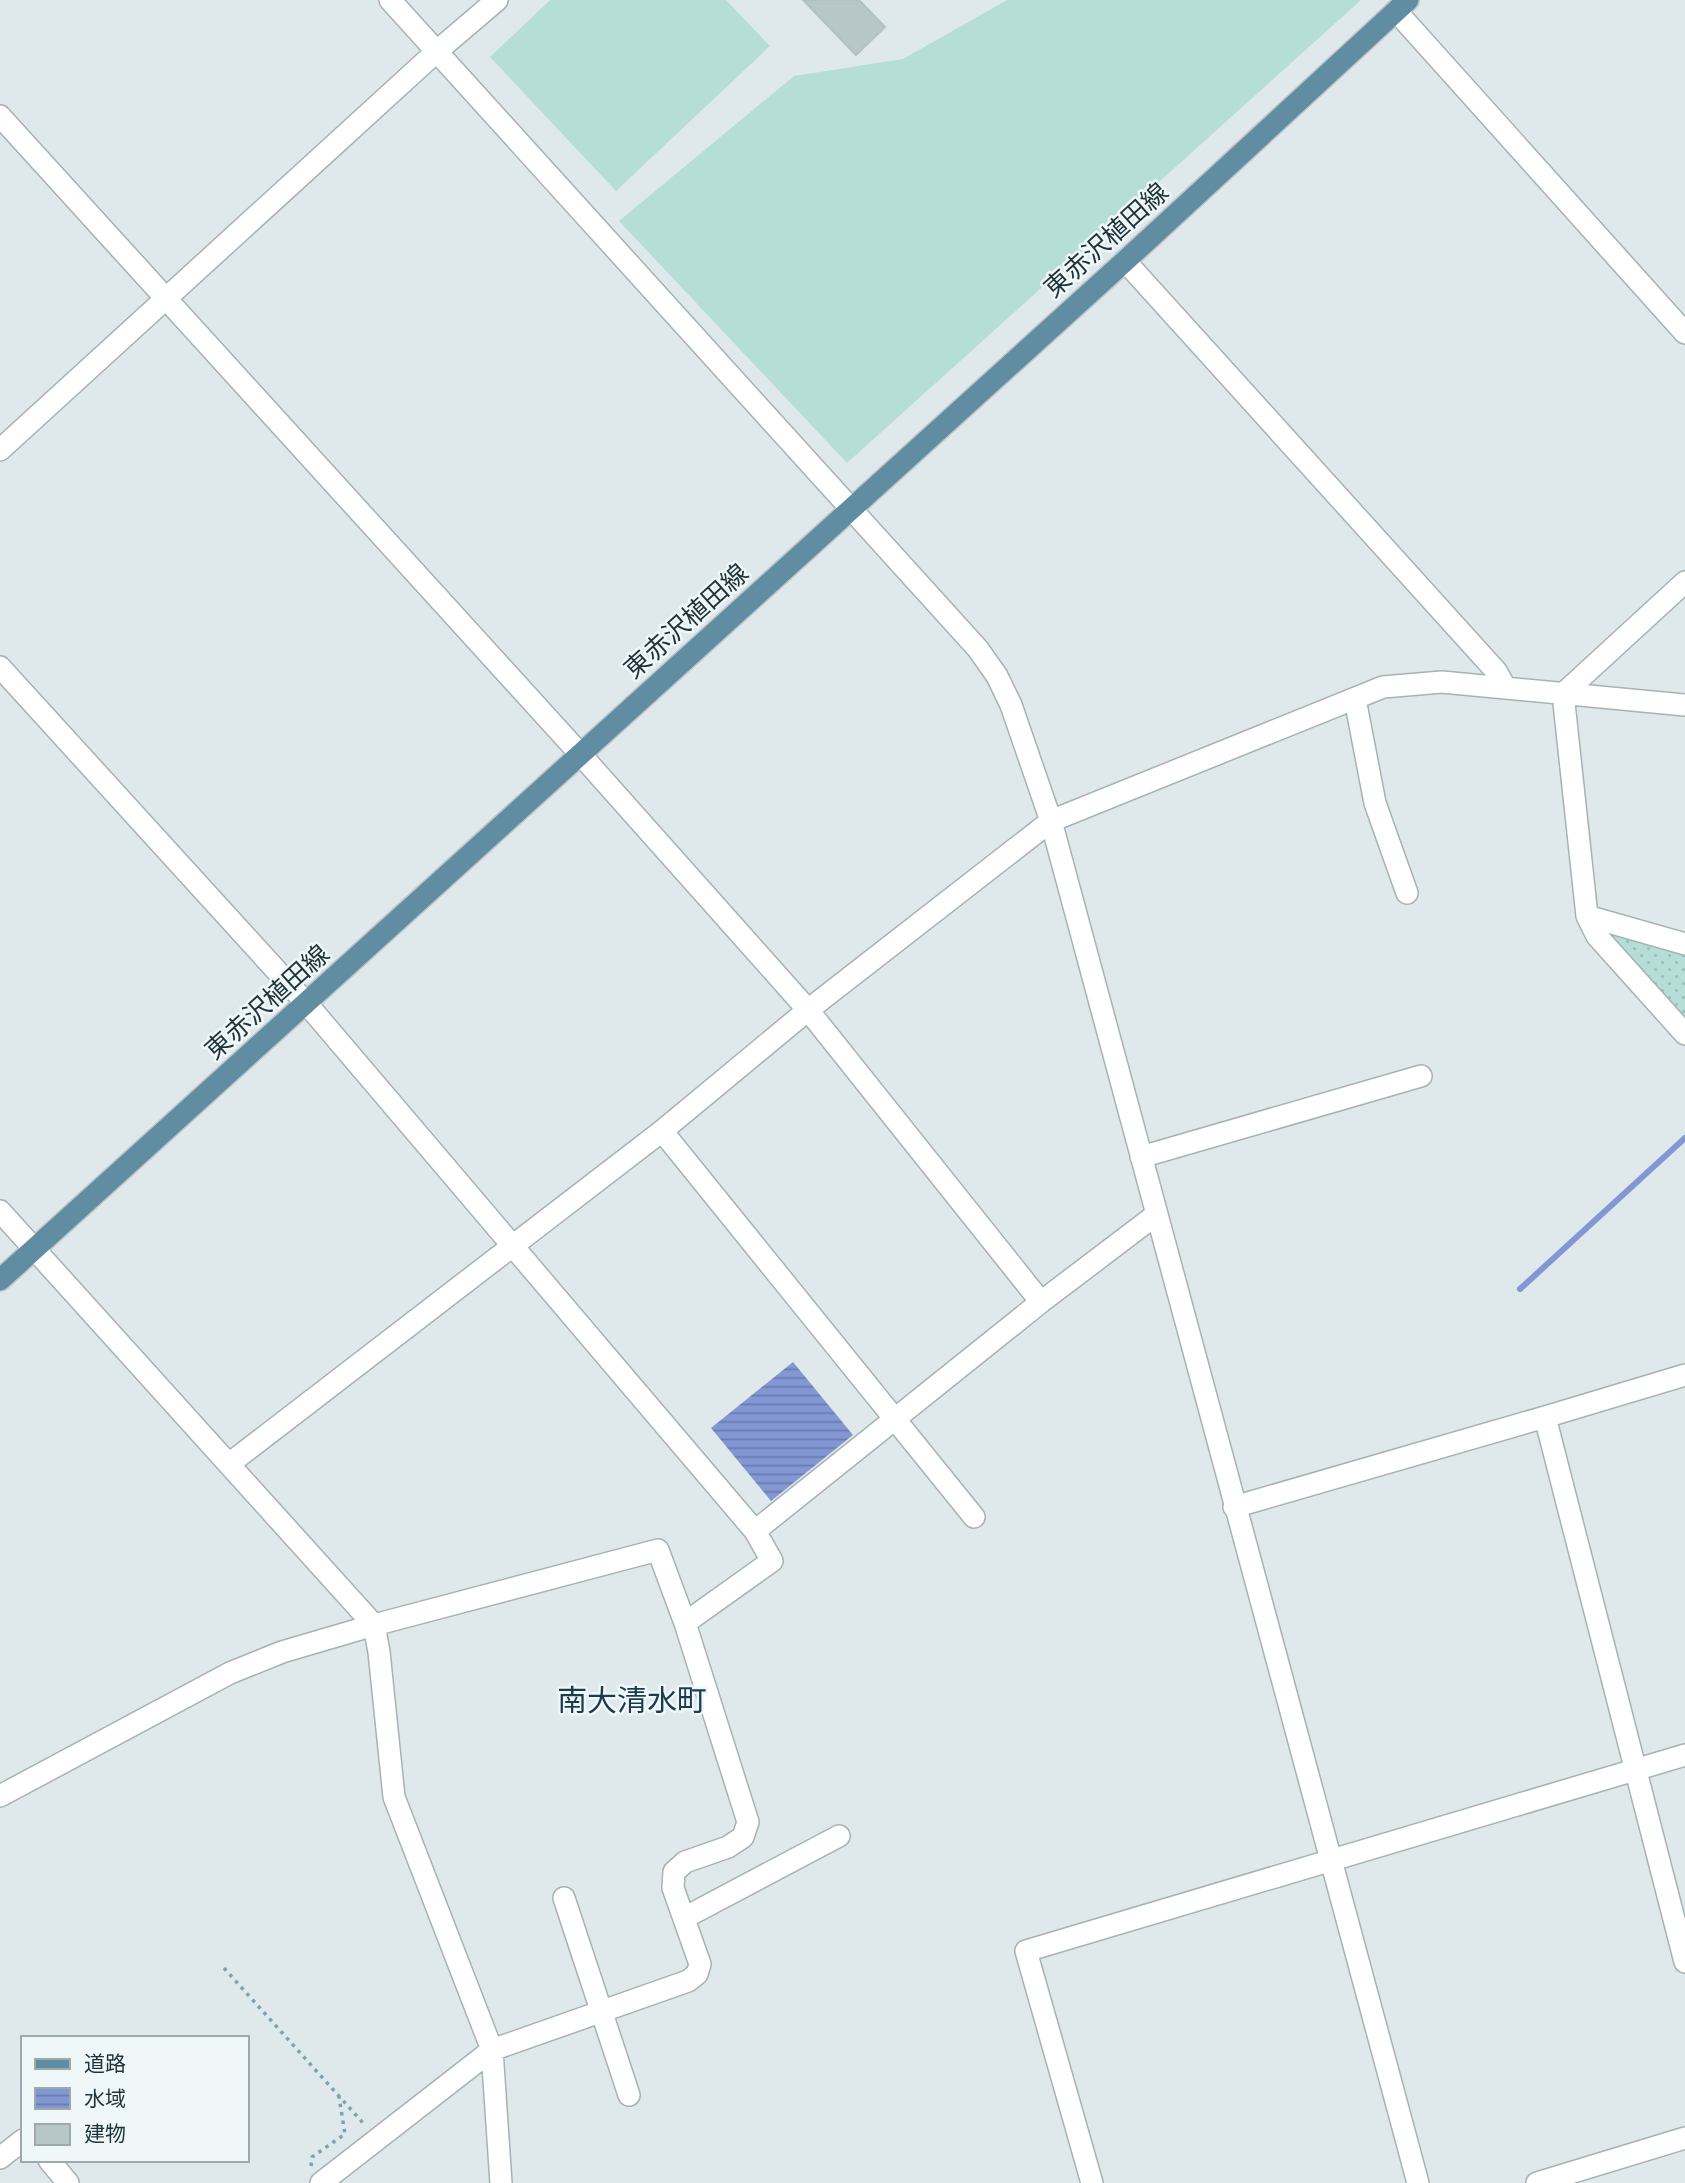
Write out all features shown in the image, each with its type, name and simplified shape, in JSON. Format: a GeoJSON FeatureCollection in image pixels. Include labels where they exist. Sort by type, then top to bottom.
{"type":"FeatureCollection","features":[{"type":"Feature","properties":{"kind":"main road","name":"東赤沢植田線"},"geometry":{"type":"LineString","coordinates":[[0,1280],[1125,261],[1402,6]]}},
{"type":"Feature","properties":{"kind":"street"},"geometry":{"type":"LineString","coordinates":[[390,0],[978,649],[997,676],[1011,705],[1051,821],[1418,2183]]}},
{"type":"Feature","properties":{"kind":"street"},"geometry":{"type":"LineString","coordinates":[[0,450],[436,52],[497,0]]}},
{"type":"Feature","properties":{"kind":"street"},"geometry":{"type":"LineString","coordinates":[[1402,6],[1685,333]]}},
{"type":"Feature","properties":{"kind":"street"},"geometry":{"type":"LineString","coordinates":[[0,116],[581,755],[808,1010],[1041,1302]]}},
{"type":"Feature","properties":{"kind":"street"},"geometry":{"type":"LineString","coordinates":[[1125,261],[1496,671],[1505,687]]}},
{"type":"Feature","properties":{"kind":"street"},"geometry":{"type":"LineString","coordinates":[[1563,694],[1685,582]]}},
{"type":"Feature","properties":{"kind":"street"},"geometry":{"type":"LineString","coordinates":[[0,667],[307,1004],[755,1531],[772,1561],[685,1623]]}},
{"type":"Feature","properties":{"kind":"street"},"geometry":{"type":"LineString","coordinates":[[229,1464],[662,1131],[808,1010],[1051,821],[1383,687],[1442,682],[1685,705]]}},
{"type":"Feature","properties":{"kind":"street"},"geometry":{"type":"LineString","coordinates":[[1563,694],[1587,916],[1598,936],[1685,1034]]}},
{"type":"Feature","properties":{"kind":"street"},"geometry":{"type":"LineString","coordinates":[[1355,699],[1375,803],[1407,893]]}},
{"type":"Feature","properties":{"kind":"street"},"geometry":{"type":"LineString","coordinates":[[1587,916],[1685,944]]}},
{"type":"Feature","properties":{"kind":"street"},"geometry":{"type":"LineString","coordinates":[[1141,1157],[1421,1076]]}},
{"type":"Feature","properties":{"kind":"street"},"geometry":{"type":"LineString","coordinates":[[662,1131],[974,1517]]}},
{"type":"Feature","properties":{"kind":"street"},"geometry":{"type":"LineString","coordinates":[[0,1211],[374,1625],[394,1797],[492,2050],[500,2183]]}},
{"type":"Feature","properties":{"kind":"street"},"geometry":{"type":"LineString","coordinates":[[755,1531],[1041,1302],[1157,1214]]}},
{"type":"Feature","properties":{"kind":"street"},"geometry":{"type":"LineString","coordinates":[[1234,1507],[1685,1375]]}},
{"type":"Feature","properties":{"kind":"street"},"geometry":{"type":"LineString","coordinates":[[1545,1418],[1685,1962]]}},
{"type":"Feature","properties":{"kind":"street"},"geometry":{"type":"LineString","coordinates":[[0,1796],[230,1673],[282,1652],[658,1550],[685,1623],[748,1822],[743,1837],[728,1847],[685,1862],[674,1872],[673,1888],[700,1965],[697,1975],[688,1981],[492,2050],[377,2138],[316,2176]]}},
{"type":"Feature","properties":{"kind":"street"},"geometry":{"type":"LineString","coordinates":[[1092,2183],[1026,1951],[1685,1755]]}},
{"type":"Feature","properties":{"kind":"street"},"geometry":{"type":"LineString","coordinates":[[684,1918],[839,1836]]}},
{"type":"Feature","properties":{"kind":"street"},"geometry":{"type":"LineString","coordinates":[[564,1898],[629,2095]]}},
{"type":"Feature","properties":{"kind":"street"},"geometry":{"type":"LineString","coordinates":[[1537,2183],[1685,2138]]}},
{"type":"Feature","properties":{"kind":"street"},"geometry":{"type":"LineString","coordinates":[[0,2158],[21,2142]]}},
{"type":"Feature","properties":{"kind":"street"},"geometry":{"type":"LineString","coordinates":[[51,2162],[68,2183]]}},
{"type":"Feature","properties":{"kind":"path"},"geometry":{"type":"LineString","coordinates":[[224,1968],[377,2138]]}},
{"type":"Feature","properties":{"kind":"path"},"geometry":{"type":"LineString","coordinates":[[316,2176],[312,2157],[345,2134],[338,2095]]}},
{"type":"Feature","properties":{"kind":"green space"},"geometry":{"type":"Polygon","coordinates":[[[550,0],[726,0],[770,46],[616,191],[490,57],[550,0]]]}},
{"type":"Feature","properties":{"kind":"green space"},"geometry":{"type":"Polygon","coordinates":[[[1007,0],[1361,0],[847,463],[619,221],[794,76],[903,59],[1007,0]]]}},
{"type":"Feature","properties":{"kind":"green space"},"geometry":{"type":"Polygon","coordinates":[[[1603,927],[1685,951],[1685,1022],[1603,927]]]}},
{"type":"Feature","properties":{"kind":"water"},"geometry":{"type":"Polygon","coordinates":[[[793,1362],[853,1435],[771,1501],[711,1428],[793,1362]]]}},
{"type":"Feature","properties":{"kind":"building"},"geometry":{"type":"Polygon","coordinates":[[[803,0],[859,0],[885,27],[856,55],[803,0]]]}},
{"type":"Feature","properties":{"kind":"waterway"},"geometry":{"type":"LineString","coordinates":[[1520,1289],[1685,1138]]}},
{"type":"Feature","properties":{"kind":"district","name":"南大清水町"},"geometry":{"type":"Point","coordinates":[632,1701]}}]}
